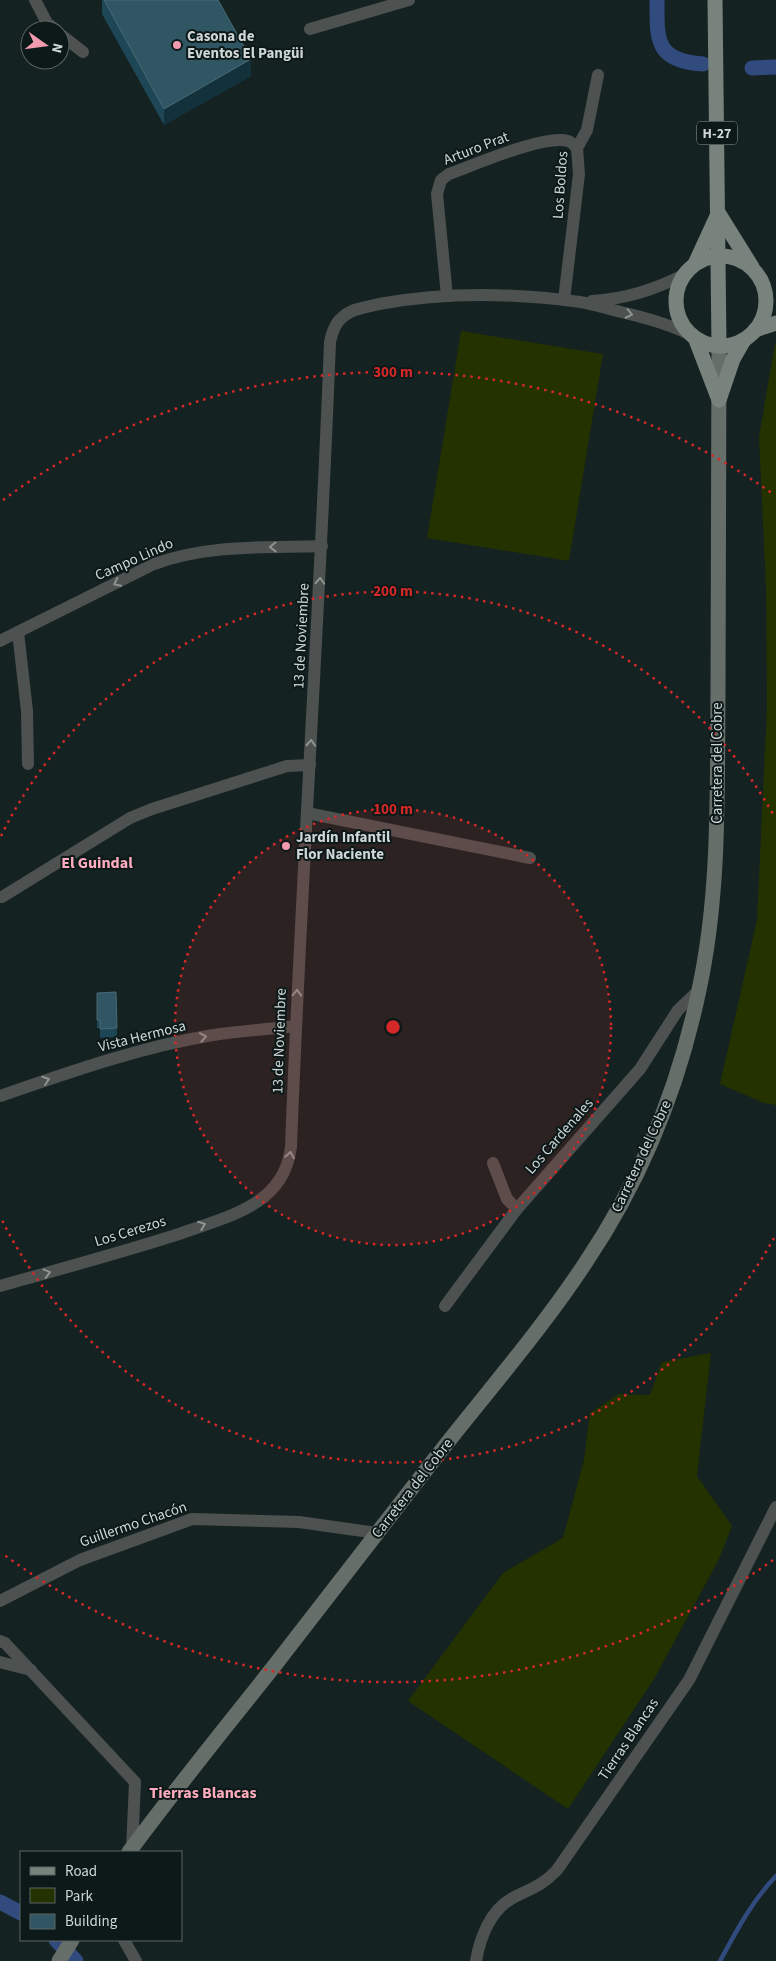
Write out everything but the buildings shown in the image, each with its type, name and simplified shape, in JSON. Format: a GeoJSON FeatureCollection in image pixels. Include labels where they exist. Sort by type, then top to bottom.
{"type":"FeatureCollection","features":[{"type":"Feature","properties":{"kind":"main road","name":"H-27"},"geometry":{"type":"LineString","coordinates":[[715,0],[719,256]]}},
{"type":"Feature","properties":{"kind":"main road"},"geometry":{"type":"LineString","coordinates":[[718,213],[676,293],[676,304],[678,315],[693,337],[719,400]]}},
{"type":"Feature","properties":{"kind":"main road"},"geometry":{"type":"LineString","coordinates":[[718,213],[757,275],[765,297],[765,309],[761,320],[733,359],[719,400]]}},
{"type":"Feature","properties":{"kind":"main road"},"geometry":{"type":"LineString","coordinates":[[690,269],[707,258],[719,256],[739,261],[776,290]]}},
{"type":"Feature","properties":{"kind":"main road","name":"Carretera del Cobre"},"geometry":{"type":"LineString","coordinates":[[131,1850],[559,1301],[602,1236],[639,1168],[660,1120],[678,1069],[700,990],[709,936],[716,855],[719,256]]}},
{"type":"Feature","properties":{"kind":"main road"},"geometry":{"type":"LineString","coordinates":[[693,337],[708,345],[733,345],[749,335],[776,323]]}},
{"type":"Feature","properties":{"kind":"main road"},"geometry":{"type":"LineString","coordinates":[[59,1961],[71,1941]]}},
{"type":"Feature","properties":{"kind":"street"},"geometry":{"type":"LineString","coordinates":[[35,0],[45,20]]}},
{"type":"Feature","properties":{"kind":"street"},"geometry":{"type":"LineString","coordinates":[[310,28],[409,0]]}},
{"type":"Feature","properties":{"kind":"street"},"geometry":{"type":"LineString","coordinates":[[70,42],[82,52]]}},
{"type":"Feature","properties":{"kind":"street","name":"Los Boldos"},"geometry":{"type":"LineString","coordinates":[[564,300],[578,174],[577,148],[587,130],[598,75]]}},
{"type":"Feature","properties":{"kind":"street","name":"Arturo Prat"},"geometry":{"type":"LineString","coordinates":[[447,296],[437,194],[441,180],[449,174],[532,145],[562,140],[573,143],[577,148]]}},
{"type":"Feature","properties":{"kind":"street","name":"13 de Noviembre"},"geometry":{"type":"LineString","coordinates":[[582,302],[608,300],[644,292],[668,283],[690,269]]}},
{"type":"Feature","properties":{"kind":"street","name":"13 de Noviembre"},"geometry":{"type":"LineString","coordinates":[[265,1195],[282,1178],[290,1160],[322,546],[330,342],[334,326],[344,315],[358,309],[392,302],[447,296],[496,295],[582,302],[648,318],[672,326],[693,337]]}},
{"type":"Feature","properties":{"kind":"street","name":"Campo Lindo"},"geometry":{"type":"LineString","coordinates":[[0,641],[154,564],[187,553],[217,549],[322,546]]}},
{"type":"Feature","properties":{"kind":"street"},"geometry":{"type":"LineString","coordinates":[[18,632],[27,711],[28,764]]}},
{"type":"Feature","properties":{"kind":"street"},"geometry":{"type":"LineString","coordinates":[[2,897],[130,818],[152,809],[287,766],[310,766]]}},
{"type":"Feature","properties":{"kind":"street"},"geometry":{"type":"LineString","coordinates":[[307,813],[530,858]]}},
{"type":"Feature","properties":{"kind":"street","name":"Los Cardenales"},"geometry":{"type":"LineString","coordinates":[[445,1306],[517,1209],[640,1069],[678,1010],[700,990]]}},
{"type":"Feature","properties":{"kind":"street","name":"Vista Hermosa"},"geometry":{"type":"LineString","coordinates":[[0,1096],[80,1069],[156,1047],[212,1036],[296,1026]]}},
{"type":"Feature","properties":{"kind":"street"},"geometry":{"type":"LineString","coordinates":[[493,1163],[507,1199],[517,1209]]}},
{"type":"Feature","properties":{"kind":"street","name":"Los Cerezos"},"geometry":{"type":"LineString","coordinates":[[0,1286],[147,1244],[198,1227],[243,1210],[265,1195]]}},
{"type":"Feature","properties":{"kind":"street","name":"Tierras Blancas"},"geometry":{"type":"LineString","coordinates":[[476,1961],[479,1945],[488,1923],[500,1906],[546,1882],[557,1870],[689,1680],[775,1512]]}},
{"type":"Feature","properties":{"kind":"street","name":"Guillermo Chacón"},"geometry":{"type":"LineString","coordinates":[[0,1601],[80,1560],[192,1519],[299,1522],[377,1533]]}},
{"type":"Feature","properties":{"kind":"street"},"geometry":{"type":"LineString","coordinates":[[0,1641],[5,1643],[31,1670],[135,1782],[131,1850]]}},
{"type":"Feature","properties":{"kind":"street"},"geometry":{"type":"LineString","coordinates":[[0,1662],[31,1670]]}},
{"type":"Feature","properties":{"kind":"street"},"geometry":{"type":"LineString","coordinates":[[125,1941],[136,1961]]}},
{"type":"Feature","properties":{"kind":"green space"},"geometry":{"type":"Polygon","coordinates":[[[461,331],[603,354],[569,561],[427,538],[461,331]]]}},
{"type":"Feature","properties":{"kind":"green space"},"geometry":{"type":"Polygon","coordinates":[[[775,343],[776,1105],[764,1103],[720,1084],[757,920],[767,707],[766,588],[759,437],[775,343]]]}},
{"type":"Feature","properties":{"kind":"green space"},"geometry":{"type":"Polygon","coordinates":[[[711,1353],[697,1476],[732,1526],[719,1559],[654,1679],[568,1809],[408,1701],[503,1573],[563,1538],[584,1460],[590,1413],[619,1394],[650,1395],[662,1362],[711,1353]]]}},
{"type":"Feature","properties":{"kind":"waterway"},"geometry":{"type":"LineString","coordinates":[[657,0],[659,37],[667,53],[687,62],[703,64]]}},
{"type":"Feature","properties":{"kind":"waterway"},"geometry":{"type":"LineString","coordinates":[[752,68],[776,67]]}},
{"type":"Feature","properties":{"kind":"waterway"},"geometry":{"type":"LineString","coordinates":[[720,1961],[752,1906],[776,1876]]}},
{"type":"Feature","properties":{"kind":"waterway"},"geometry":{"type":"LineString","coordinates":[[0,1902],[20,1912]]}},
{"type":"Feature","properties":{"kind":"waterway"},"geometry":{"type":"LineString","coordinates":[[57,1941],[76,1961]]}},
{"type":"Feature","properties":{"kind":"place","name":"Casona de Eventos El Pangüi"},"geometry":{"type":"Point","coordinates":[177,45]}},
{"type":"Feature","properties":{"kind":"place","name":"Jardín Infantil Flor Naciente"},"geometry":{"type":"Point","coordinates":[286,846]}},
{"type":"Feature","properties":{"kind":"district","name":"El Guindal"},"geometry":{"type":"Point","coordinates":[97,862]}},
{"type":"Feature","properties":{"kind":"district","name":"Tierras Blancas"},"geometry":{"type":"Point","coordinates":[203,1792]}}]}
